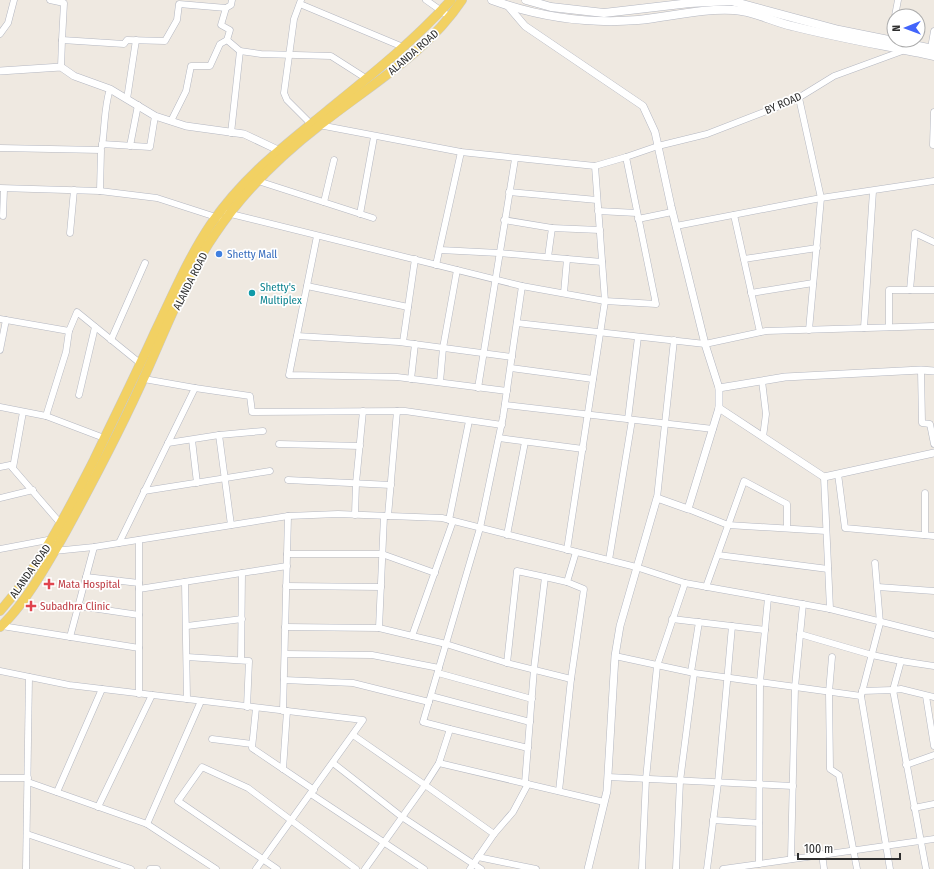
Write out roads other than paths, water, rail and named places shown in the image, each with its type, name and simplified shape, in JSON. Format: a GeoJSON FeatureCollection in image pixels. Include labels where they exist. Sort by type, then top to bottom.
{"type":"FeatureCollection","features":[{"type":"Feature","properties":{"kind":"main road","name":"ALANDA ROAD"},"geometry":{"type":"LineString","coordinates":[[223,215],[258,181],[275,156],[315,125],[403,47],[452,0]]}},
{"type":"Feature","properties":{"kind":"main road","name":"ALANDA ROAD"},"geometry":{"type":"LineString","coordinates":[[0,611],[44,552],[61,524],[141,364],[178,284],[249,176],[315,125],[404,62],[438,32],[462,0]]}},
{"type":"Feature","properties":{"kind":"main road"},"geometry":{"type":"LineString","coordinates":[[492,0],[508,6],[560,17],[604,22],[719,10],[739,10],[789,26],[905,50],[933,51]]}},
{"type":"Feature","properties":{"kind":"main road"},"geometry":{"type":"LineString","coordinates":[[526,0],[551,8],[604,13],[690,3],[731,1],[839,30],[886,39]]}},
{"type":"Feature","properties":{"kind":"main road"},"geometry":{"type":"LineString","coordinates":[[922,48],[933,51]]}},
{"type":"Feature","properties":{"kind":"main road","name":"ALANDA ROAD"},"geometry":{"type":"LineString","coordinates":[[1,627],[30,591],[55,551],[115,438],[144,379],[197,257]]}},
{"type":"Feature","properties":{"kind":"street"},"geometry":{"type":"LineString","coordinates":[[0,34],[8,23],[14,0]]}},
{"type":"Feature","properties":{"kind":"street"},"geometry":{"type":"LineString","coordinates":[[50,0],[64,3],[61,67]]}},
{"type":"Feature","properties":{"kind":"street"},"geometry":{"type":"LineString","coordinates":[[62,40],[124,44],[127,40],[165,41],[177,20],[179,4],[226,8],[231,5],[232,0]]}},
{"type":"Feature","properties":{"kind":"street"},"geometry":{"type":"LineString","coordinates":[[426,0],[450,17]]}},
{"type":"Feature","properties":{"kind":"street"},"geometry":{"type":"LineString","coordinates":[[403,47],[300,2],[294,19],[288,55],[285,97],[315,125],[460,152],[515,159],[595,166],[605,301],[567,550]]}},
{"type":"Feature","properties":{"kind":"street"},"geometry":{"type":"LineString","coordinates":[[508,6],[525,26],[643,106],[655,132],[672,212],[705,344],[719,388],[719,408],[688,509]]}},
{"type":"Feature","properties":{"kind":"street"},"geometry":{"type":"LineString","coordinates":[[171,121],[186,91],[191,66],[210,66],[220,44],[227,40],[230,30],[221,25],[226,8]]}},
{"type":"Feature","properties":{"kind":"street"},"geometry":{"type":"LineString","coordinates":[[933,51],[934,31]]}},
{"type":"Feature","properties":{"kind":"street"},"geometry":{"type":"LineString","coordinates":[[127,99],[136,40]]}},
{"type":"Feature","properties":{"kind":"street"},"geometry":{"type":"LineString","coordinates":[[227,40],[240,51],[288,55],[331,56],[367,79]]}},
{"type":"Feature","properties":{"kind":"street","name":"BY ROAD"},"geometry":{"type":"LineString","coordinates":[[595,166],[658,146],[706,134],[799,98],[834,76],[905,50]]}},
{"type":"Feature","properties":{"kind":"street"},"geometry":{"type":"LineString","coordinates":[[232,133],[240,51]]}},
{"type":"Feature","properties":{"kind":"street"},"geometry":{"type":"LineString","coordinates":[[0,71],[61,67],[74,76],[110,90],[155,116],[186,126],[244,134],[275,156]]}},
{"type":"Feature","properties":{"kind":"street"},"geometry":{"type":"LineString","coordinates":[[100,191],[106,103],[110,90]]}},
{"type":"Feature","properties":{"kind":"street"},"geometry":{"type":"LineString","coordinates":[[799,98],[821,198],[809,330]]}},
{"type":"Feature","properties":{"kind":"street"},"geometry":{"type":"LineString","coordinates":[[130,146],[138,105]]}},
{"type":"Feature","properties":{"kind":"street"},"geometry":{"type":"LineString","coordinates":[[933,145],[934,112]]}},
{"type":"Feature","properties":{"kind":"street"},"geometry":{"type":"LineString","coordinates":[[0,148],[150,147],[155,116]]}},
{"type":"Feature","properties":{"kind":"street"},"geometry":{"type":"LineString","coordinates":[[360,214],[374,137]]}},
{"type":"Feature","properties":{"kind":"street"},"geometry":{"type":"LineString","coordinates":[[436,265],[460,152]]}},
{"type":"Feature","properties":{"kind":"street"},"geometry":{"type":"LineString","coordinates":[[3,216],[2,189],[100,191],[157,198],[522,286],[605,301],[656,304],[626,157]]}},
{"type":"Feature","properties":{"kind":"street"},"geometry":{"type":"LineString","coordinates":[[478,388],[482,353],[515,159]]}},
{"type":"Feature","properties":{"kind":"street"},"geometry":{"type":"LineString","coordinates":[[324,202],[334,160]]}},
{"type":"Feature","properties":{"kind":"street"},"geometry":{"type":"LineString","coordinates":[[258,181],[373,218]]}},
{"type":"Feature","properties":{"kind":"street"},"geometry":{"type":"LineString","coordinates":[[676,226],[821,198],[934,181]]}},
{"type":"Feature","properties":{"kind":"street"},"geometry":{"type":"LineString","coordinates":[[70,233],[74,190]]}},
{"type":"Feature","properties":{"kind":"street"},"geometry":{"type":"LineString","coordinates":[[864,328],[873,191]]}},
{"type":"Feature","properties":{"kind":"street"},"geometry":{"type":"LineString","coordinates":[[509,192],[597,200]]}},
{"type":"Feature","properties":{"kind":"street"},"geometry":{"type":"LineString","coordinates":[[598,212],[638,216],[672,212]]}},
{"type":"Feature","properties":{"kind":"street"},"geometry":{"type":"LineString","coordinates":[[734,215],[760,332]]}},
{"type":"Feature","properties":{"kind":"street"},"geometry":{"type":"LineString","coordinates":[[504,220],[552,228],[600,230]]}},
{"type":"Feature","properties":{"kind":"street"},"geometry":{"type":"LineString","coordinates":[[548,257],[552,228]]}},
{"type":"Feature","properties":{"kind":"street"},"geometry":{"type":"LineString","coordinates":[[910,290],[914,234],[934,242]]}},
{"type":"Feature","properties":{"kind":"street"},"geometry":{"type":"LineString","coordinates":[[317,236],[289,376],[397,377],[507,392]]}},
{"type":"Feature","properties":{"kind":"street"},"geometry":{"type":"LineString","coordinates":[[744,259],[817,248]]}},
{"type":"Feature","properties":{"kind":"street"},"geometry":{"type":"LineString","coordinates":[[440,250],[499,253],[602,262]]}},
{"type":"Feature","properties":{"kind":"street"},"geometry":{"type":"LineString","coordinates":[[404,342],[415,259]]}},
{"type":"Feature","properties":{"kind":"street"},"geometry":{"type":"LineString","coordinates":[[564,293],[567,259]]}},
{"type":"Feature","properties":{"kind":"street"},"geometry":{"type":"LineString","coordinates":[[111,340],[145,263]]}},
{"type":"Feature","properties":{"kind":"street"},"geometry":{"type":"LineString","coordinates":[[440,382],[443,348],[457,270]]}},
{"type":"Feature","properties":{"kind":"street"},"geometry":{"type":"LineString","coordinates":[[751,293],[813,283]]}},
{"type":"Feature","properties":{"kind":"street"},"geometry":{"type":"LineString","coordinates":[[307,286],[408,307]]}},
{"type":"Feature","properties":{"kind":"street"},"geometry":{"type":"LineString","coordinates":[[522,286],[502,425],[480,528],[423,722],[528,748]]}},
{"type":"Feature","properties":{"kind":"street"},"geometry":{"type":"LineString","coordinates":[[889,327],[889,290],[934,290]]}},
{"type":"Feature","properties":{"kind":"street"},"geometry":{"type":"LineString","coordinates":[[46,416],[66,352],[69,331],[77,312],[141,364]]}},
{"type":"Feature","properties":{"kind":"street"},"geometry":{"type":"LineString","coordinates":[[0,350],[3,319],[69,331]]}},
{"type":"Feature","properties":{"kind":"street"},"geometry":{"type":"LineString","coordinates":[[517,323],[705,344],[760,332],[934,326]]}},
{"type":"Feature","properties":{"kind":"street"},"geometry":{"type":"LineString","coordinates":[[79,395],[95,327]]}},
{"type":"Feature","properties":{"kind":"street"},"geometry":{"type":"LineString","coordinates":[[297,336],[404,342],[512,357]]}},
{"type":"Feature","properties":{"kind":"street"},"geometry":{"type":"LineString","coordinates":[[609,560],[630,419],[638,336]]}},
{"type":"Feature","properties":{"kind":"street"},"geometry":{"type":"LineString","coordinates":[[588,869],[604,802],[608,777],[615,656],[620,626],[657,498],[674,340]]}},
{"type":"Feature","properties":{"kind":"street"},"geometry":{"type":"LineString","coordinates":[[411,379],[415,344]]}},
{"type":"Feature","properties":{"kind":"street"},"geometry":{"type":"LineString","coordinates":[[511,368],[593,379]]}},
{"type":"Feature","properties":{"kind":"street"},"geometry":{"type":"LineString","coordinates":[[719,388],[785,377],[921,370],[934,371]]}},
{"type":"Feature","properties":{"kind":"street"},"geometry":{"type":"LineString","coordinates":[[921,370],[922,423],[930,424],[934,444]]}},
{"type":"Feature","properties":{"kind":"street"},"geometry":{"type":"LineString","coordinates":[[144,379],[250,396],[252,412],[397,411],[502,425]]}},
{"type":"Feature","properties":{"kind":"street"},"geometry":{"type":"LineString","coordinates":[[762,381],[766,414],[763,437]]}},
{"type":"Feature","properties":{"kind":"street"},"geometry":{"type":"LineString","coordinates":[[119,543],[195,388]]}},
{"type":"Feature","properties":{"kind":"street"},"geometry":{"type":"LineString","coordinates":[[505,404],[713,429]]}},
{"type":"Feature","properties":{"kind":"street"},"geometry":{"type":"LineString","coordinates":[[0,407],[46,416],[104,438]]}},
{"type":"Feature","properties":{"kind":"street"},"geometry":{"type":"LineString","coordinates":[[719,408],[824,477],[934,454]]}},
{"type":"Feature","properties":{"kind":"street"},"geometry":{"type":"LineString","coordinates":[[355,515],[356,483],[363,411]]}},
{"type":"Feature","properties":{"kind":"street"},"geometry":{"type":"LineString","coordinates":[[379,628],[382,554],[391,485],[397,411]]}},
{"type":"Feature","properties":{"kind":"street"},"geometry":{"type":"LineString","coordinates":[[13,468],[23,412]]}},
{"type":"Feature","properties":{"kind":"street"},"geometry":{"type":"LineString","coordinates":[[412,636],[435,572],[451,521],[469,420]]}},
{"type":"Feature","properties":{"kind":"street"},"geometry":{"type":"LineString","coordinates":[[168,443],[219,435],[263,431]]}},
{"type":"Feature","properties":{"kind":"street"},"geometry":{"type":"LineString","coordinates":[[219,435],[231,525]]}},
{"type":"Feature","properties":{"kind":"street"},"geometry":{"type":"LineString","coordinates":[[499,438],[583,449]]}},
{"type":"Feature","properties":{"kind":"street"},"geometry":{"type":"LineString","coordinates":[[192,440],[197,483]]}},
{"type":"Feature","properties":{"kind":"street"},"geometry":{"type":"LineString","coordinates":[[507,535],[525,442]]}},
{"type":"Feature","properties":{"kind":"street"},"geometry":{"type":"LineString","coordinates":[[279,444],[360,446]]}},
{"type":"Feature","properties":{"kind":"street"},"geometry":{"type":"LineString","coordinates":[[0,467],[10,465],[61,524]]}},
{"type":"Feature","properties":{"kind":"street"},"geometry":{"type":"LineString","coordinates":[[144,492],[270,471]]}},
{"type":"Feature","properties":{"kind":"street"},"geometry":{"type":"LineString","coordinates":[[838,474],[846,528],[934,536]]}},
{"type":"Feature","properties":{"kind":"street"},"geometry":{"type":"LineString","coordinates":[[824,477],[830,609]]}},
{"type":"Feature","properties":{"kind":"street"},"geometry":{"type":"LineString","coordinates":[[288,480],[391,485]]}},
{"type":"Feature","properties":{"kind":"street"},"geometry":{"type":"LineString","coordinates":[[706,587],[744,481],[787,504],[787,528]]}},
{"type":"Feature","properties":{"kind":"street"},"geometry":{"type":"LineString","coordinates":[[0,498],[33,490]]}},
{"type":"Feature","properties":{"kind":"street"},"geometry":{"type":"LineString","coordinates":[[925,493],[925,535]]}},
{"type":"Feature","properties":{"kind":"street"},"geometry":{"type":"LineString","coordinates":[[657,498],[728,525],[826,531]]}},
{"type":"Feature","properties":{"kind":"street"},"geometry":{"type":"LineString","coordinates":[[44,552],[94,547],[288,516],[355,515],[451,521],[636,567],[685,583],[830,609],[934,636]]}},
{"type":"Feature","properties":{"kind":"street"},"geometry":{"type":"LineString","coordinates":[[283,769],[288,516]]}},
{"type":"Feature","properties":{"kind":"street"},"geometry":{"type":"LineString","coordinates":[[0,549],[62,537]]}},
{"type":"Feature","properties":{"kind":"street"},"geometry":{"type":"LineString","coordinates":[[139,540],[139,694]]}},
{"type":"Feature","properties":{"kind":"street"},"geometry":{"type":"LineString","coordinates":[[70,637],[94,547]]}},
{"type":"Feature","properties":{"kind":"street"},"geometry":{"type":"LineString","coordinates":[[567,582],[576,552]]}},
{"type":"Feature","properties":{"kind":"street"},"geometry":{"type":"LineString","coordinates":[[287,554],[382,554],[435,572]]}},
{"type":"Feature","properties":{"kind":"street"},"geometry":{"type":"LineString","coordinates":[[718,555],[828,569]]}},
{"type":"Feature","properties":{"kind":"street"},"geometry":{"type":"LineString","coordinates":[[875,563],[880,623],[861,693],[890,869]]}},
{"type":"Feature","properties":{"kind":"street"},"geometry":{"type":"LineString","coordinates":[[86,577],[139,586],[185,582],[287,566]]}},
{"type":"Feature","properties":{"kind":"street"},"geometry":{"type":"LineString","coordinates":[[507,663],[517,571],[567,582],[584,588],[570,679],[559,791]]}},
{"type":"Feature","properties":{"kind":"street"},"geometry":{"type":"LineString","coordinates":[[241,660],[242,573]]}},
{"type":"Feature","properties":{"kind":"street"},"geometry":{"type":"LineString","coordinates":[[472,866],[494,834],[513,812],[526,783],[534,669],[545,577]]}},
{"type":"Feature","properties":{"kind":"street"},"geometry":{"type":"LineString","coordinates":[[185,582],[187,626],[187,699]]}},
{"type":"Feature","properties":{"kind":"street"},"geometry":{"type":"LineString","coordinates":[[642,869],[646,779],[658,666],[672,619],[685,583]]}},
{"type":"Feature","properties":{"kind":"street"},"geometry":{"type":"LineString","coordinates":[[286,586],[380,587]]}},
{"type":"Feature","properties":{"kind":"street"},"geometry":{"type":"LineString","coordinates":[[878,587],[934,591]]}},
{"type":"Feature","properties":{"kind":"street"},"geometry":{"type":"LineString","coordinates":[[759,864],[760,682],[768,598]]}},
{"type":"Feature","properties":{"kind":"street"},"geometry":{"type":"LineString","coordinates":[[791,859],[795,687],[803,604]]}},
{"type":"Feature","properties":{"kind":"street"},"geometry":{"type":"LineString","coordinates":[[78,606],[139,615]]}},
{"type":"Feature","properties":{"kind":"street"},"geometry":{"type":"LineString","coordinates":[[187,626],[242,619]]}},
{"type":"Feature","properties":{"kind":"street"},"geometry":{"type":"LineString","coordinates":[[672,619],[765,630]]}},
{"type":"Feature","properties":{"kind":"street"},"geometry":{"type":"LineString","coordinates":[[676,869],[680,781],[698,622]]}},
{"type":"Feature","properties":{"kind":"street"},"geometry":{"type":"LineString","coordinates":[[707,869],[718,783],[732,626]]}},
{"type":"Feature","properties":{"kind":"street"},"geometry":{"type":"LineString","coordinates":[[1,627],[139,648]]}},
{"type":"Feature","properties":{"kind":"street"},"geometry":{"type":"LineString","coordinates":[[285,627],[379,628],[446,644],[507,663],[570,679]]}},
{"type":"Feature","properties":{"kind":"street"},"geometry":{"type":"LineString","coordinates":[[800,634],[872,655],[934,666]]}},
{"type":"Feature","properties":{"kind":"street"},"geometry":{"type":"LineString","coordinates":[[285,654],[372,655],[438,670],[532,699]]}},
{"type":"Feature","properties":{"kind":"street"},"geometry":{"type":"LineString","coordinates":[[615,656],[693,673],[829,692],[861,693],[901,689],[934,697]]}},
{"type":"Feature","properties":{"kind":"street"},"geometry":{"type":"LineString","coordinates":[[186,657],[248,661],[247,707]]}},
{"type":"Feature","properties":{"kind":"street"},"geometry":{"type":"LineString","coordinates":[[832,657],[829,692],[830,769],[839,775],[857,869]]}},
{"type":"Feature","properties":{"kind":"street"},"geometry":{"type":"LineString","coordinates":[[901,661],[893,690],[926,869]]}},
{"type":"Feature","properties":{"kind":"street"},"geometry":{"type":"LineString","coordinates":[[0,671],[69,685],[363,720],[256,869]]}},
{"type":"Feature","properties":{"kind":"street"},"geometry":{"type":"LineString","coordinates":[[26,869],[29,677]]}},
{"type":"Feature","properties":{"kind":"street"},"geometry":{"type":"LineString","coordinates":[[284,680],[353,683],[530,722]]}},
{"type":"Feature","properties":{"kind":"street"},"geometry":{"type":"LineString","coordinates":[[57,792],[102,689]]}},
{"type":"Feature","properties":{"kind":"street"},"geometry":{"type":"LineString","coordinates":[[98,807],[152,695]]}},
{"type":"Feature","properties":{"kind":"street"},"geometry":{"type":"LineString","coordinates":[[926,696],[934,746]]}},
{"type":"Feature","properties":{"kind":"street"},"geometry":{"type":"LineString","coordinates":[[147,824],[201,701]]}},
{"type":"Feature","properties":{"kind":"street"},"geometry":{"type":"LineString","coordinates":[[256,708],[252,748],[283,769],[312,792],[424,869]]}},
{"type":"Feature","properties":{"kind":"street"},"geometry":{"type":"LineString","coordinates":[[365,869],[440,763],[450,729]]}},
{"type":"Feature","properties":{"kind":"street"},"geometry":{"type":"LineString","coordinates":[[353,735],[494,834]]}},
{"type":"Feature","properties":{"kind":"street"},"geometry":{"type":"LineString","coordinates":[[212,739],[252,744]]}},
{"type":"Feature","properties":{"kind":"street"},"geometry":{"type":"LineString","coordinates":[[906,765],[934,755]]}},
{"type":"Feature","properties":{"kind":"street"},"geometry":{"type":"LineString","coordinates":[[333,763],[402,817],[472,866],[481,869]]}},
{"type":"Feature","properties":{"kind":"street"},"geometry":{"type":"LineString","coordinates":[[440,763],[604,802]]}},
{"type":"Feature","properties":{"kind":"street"},"geometry":{"type":"LineString","coordinates":[[277,869],[178,801],[202,767],[248,788],[356,869]]}},
{"type":"Feature","properties":{"kind":"street"},"geometry":{"type":"LineString","coordinates":[[608,777],[760,786],[793,786]]}},
{"type":"Feature","properties":{"kind":"street"},"geometry":{"type":"LineString","coordinates":[[0,778],[28,780],[147,824],[216,869]]}},
{"type":"Feature","properties":{"kind":"street"},"geometry":{"type":"LineString","coordinates":[[914,808],[934,804]]}},
{"type":"Feature","properties":{"kind":"street"},"geometry":{"type":"LineString","coordinates":[[713,820],[759,823]]}},
{"type":"Feature","properties":{"kind":"street"},"geometry":{"type":"LineString","coordinates":[[27,834],[131,869]]}},
{"type":"Feature","properties":{"kind":"street"},"geometry":{"type":"LineString","coordinates":[[723,869],[750,867],[759,864],[822,854],[934,839]]}},
{"type":"Feature","properties":{"kind":"street"},"geometry":{"type":"LineString","coordinates":[[822,854],[824,869]]}},
{"type":"Feature","properties":{"kind":"street"},"geometry":{"type":"LineString","coordinates":[[478,857],[536,869]]}},
{"type":"Feature","properties":{"kind":"street"},"geometry":{"type":"LineString","coordinates":[[150,869],[157,869]]}},
{"type":"Feature","properties":{"kind":"place","name":"Shetty Mall"},"geometry":{"type":"Point","coordinates":[219,254]}},
{"type":"Feature","properties":{"kind":"place","name":"Shetty's Multiplex"},"geometry":{"type":"Point","coordinates":[252,293]}},
{"type":"Feature","properties":{"kind":"place","name":"Mata Hospital"},"geometry":{"type":"Point","coordinates":[49,584]}},
{"type":"Feature","properties":{"kind":"place","name":"Subadhra Clinic"},"geometry":{"type":"Point","coordinates":[31,606]}}]}
